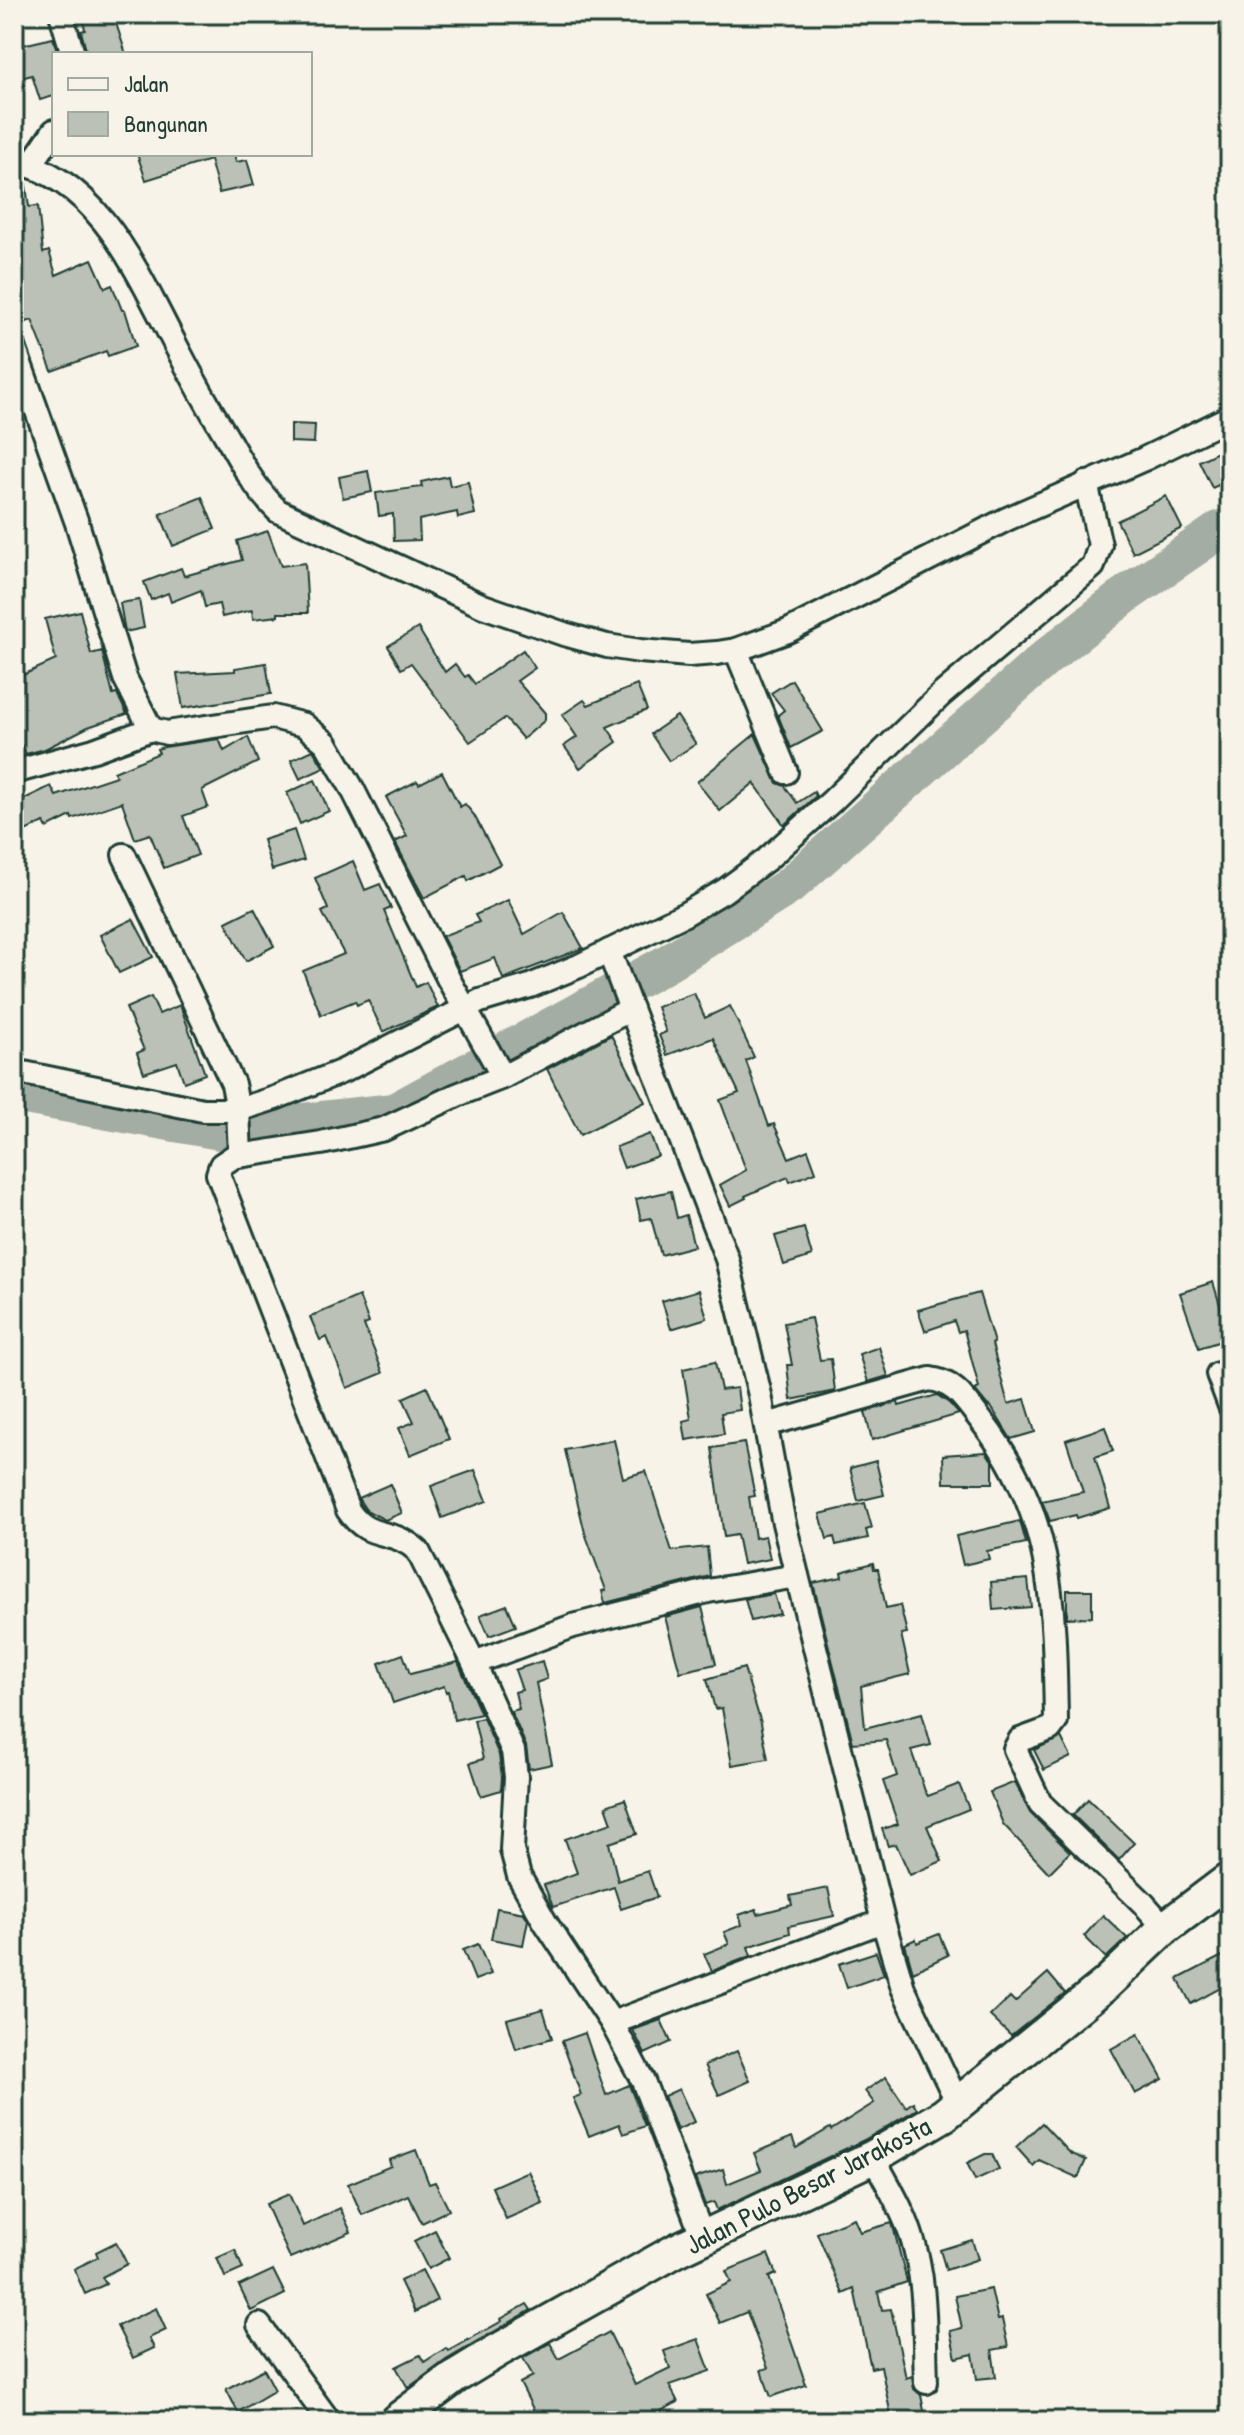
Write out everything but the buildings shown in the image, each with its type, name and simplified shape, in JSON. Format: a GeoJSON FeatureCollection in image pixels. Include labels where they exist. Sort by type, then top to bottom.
{"type":"FeatureCollection","features":[{"type":"Feature","properties":{"kind":"street"},"geometry":{"type":"LineString","coordinates":[[61,14],[72,52]]}},
{"type":"Feature","properties":{"kind":"street"},"geometry":{"type":"LineString","coordinates":[[52,133],[22,164],[67,186],[88,202],[108,225],[140,276],[199,390],[266,500],[278,511],[483,606],[607,646],[689,655],[736,650],[788,631],[1007,519],[1144,459],[1230,417]]}},
{"type":"Feature","properties":{"kind":"street"},"geometry":{"type":"LineString","coordinates":[[14,347],[77,523],[125,678],[151,729]]}},
{"type":"Feature","properties":{"kind":"street"},"geometry":{"type":"LineString","coordinates":[[14,1071],[203,1110],[238,1114],[343,1071],[466,1007],[540,983],[611,954],[724,891],[766,860],[941,695],[1080,580],[1093,566],[1099,553],[1086,483]]}},
{"type":"Feature","properties":{"kind":"street"},"geometry":{"type":"LineString","coordinates":[[736,650],[786,772]]}},
{"type":"Feature","properties":{"kind":"street"},"geometry":{"type":"LineString","coordinates":[[14,772],[94,750],[151,729],[167,733],[273,717],[304,725],[326,743],[352,788],[449,980],[500,1072]]}},
{"type":"Feature","properties":{"kind":"street"},"geometry":{"type":"LineString","coordinates":[[124,855],[233,1084],[240,1149]]}},
{"type":"Feature","properties":{"kind":"street"},"geometry":{"type":"LineString","coordinates":[[611,954],[727,1259],[766,1425],[783,1519],[883,1921],[903,1988],[951,2089],[959,2099],[968,2098]]}},
{"type":"Feature","properties":{"kind":"street"},"geometry":{"type":"LineString","coordinates":[[628,1000],[457,1095],[384,1129],[321,1143],[240,1149],[221,1165],[219,1179],[348,1510],[362,1527],[402,1539],[418,1551],[474,1663],[516,1764],[512,1850],[519,1876],[545,1922],[612,2023],[643,2081],[702,2235],[706,2237]]}},
{"type":"Feature","properties":{"kind":"street"},"geometry":{"type":"LineString","coordinates":[[1218,1374],[1230,1406]]}},
{"type":"Feature","properties":{"kind":"street"},"geometry":{"type":"LineString","coordinates":[[766,1425],[930,1379],[943,1380],[951,1385],[982,1422],[1006,1454],[1041,1534],[1051,1590],[1056,1721],[1050,1729],[1020,1740],[1015,1749],[1040,1803],[1165,1928]]}},
{"type":"Feature","properties":{"kind":"street"},"geometry":{"type":"LineString","coordinates":[[474,1663],[573,1626],[708,1591],[797,1576]]}},
{"type":"Feature","properties":{"kind":"street","name":"Jalan Pulo Besar Jarakosta"},"geometry":{"type":"LineString","coordinates":[[396,2421],[456,2376],[497,2351],[706,2237],[873,2157],[968,2098],[1106,1984],[1165,1928],[1230,1879]]}},
{"type":"Feature","properties":{"kind":"street"},"geometry":{"type":"LineString","coordinates":[[612,2023],[883,1921]]}},
{"type":"Feature","properties":{"kind":"street"},"geometry":{"type":"LineString","coordinates":[[873,2157],[904,2215],[912,2237],[923,2299],[926,2382]]}},
{"type":"Feature","properties":{"kind":"street"},"geometry":{"type":"LineString","coordinates":[[259,2325],[329,2421]]}},
{"type":"Feature","properties":{"kind":"waterway"},"geometry":{"type":"LineString","coordinates":[[14,1094],[220,1131],[394,1112],[666,964],[788,887],[1048,656],[1128,593],[1221,529],[1230,526]]}}]}
